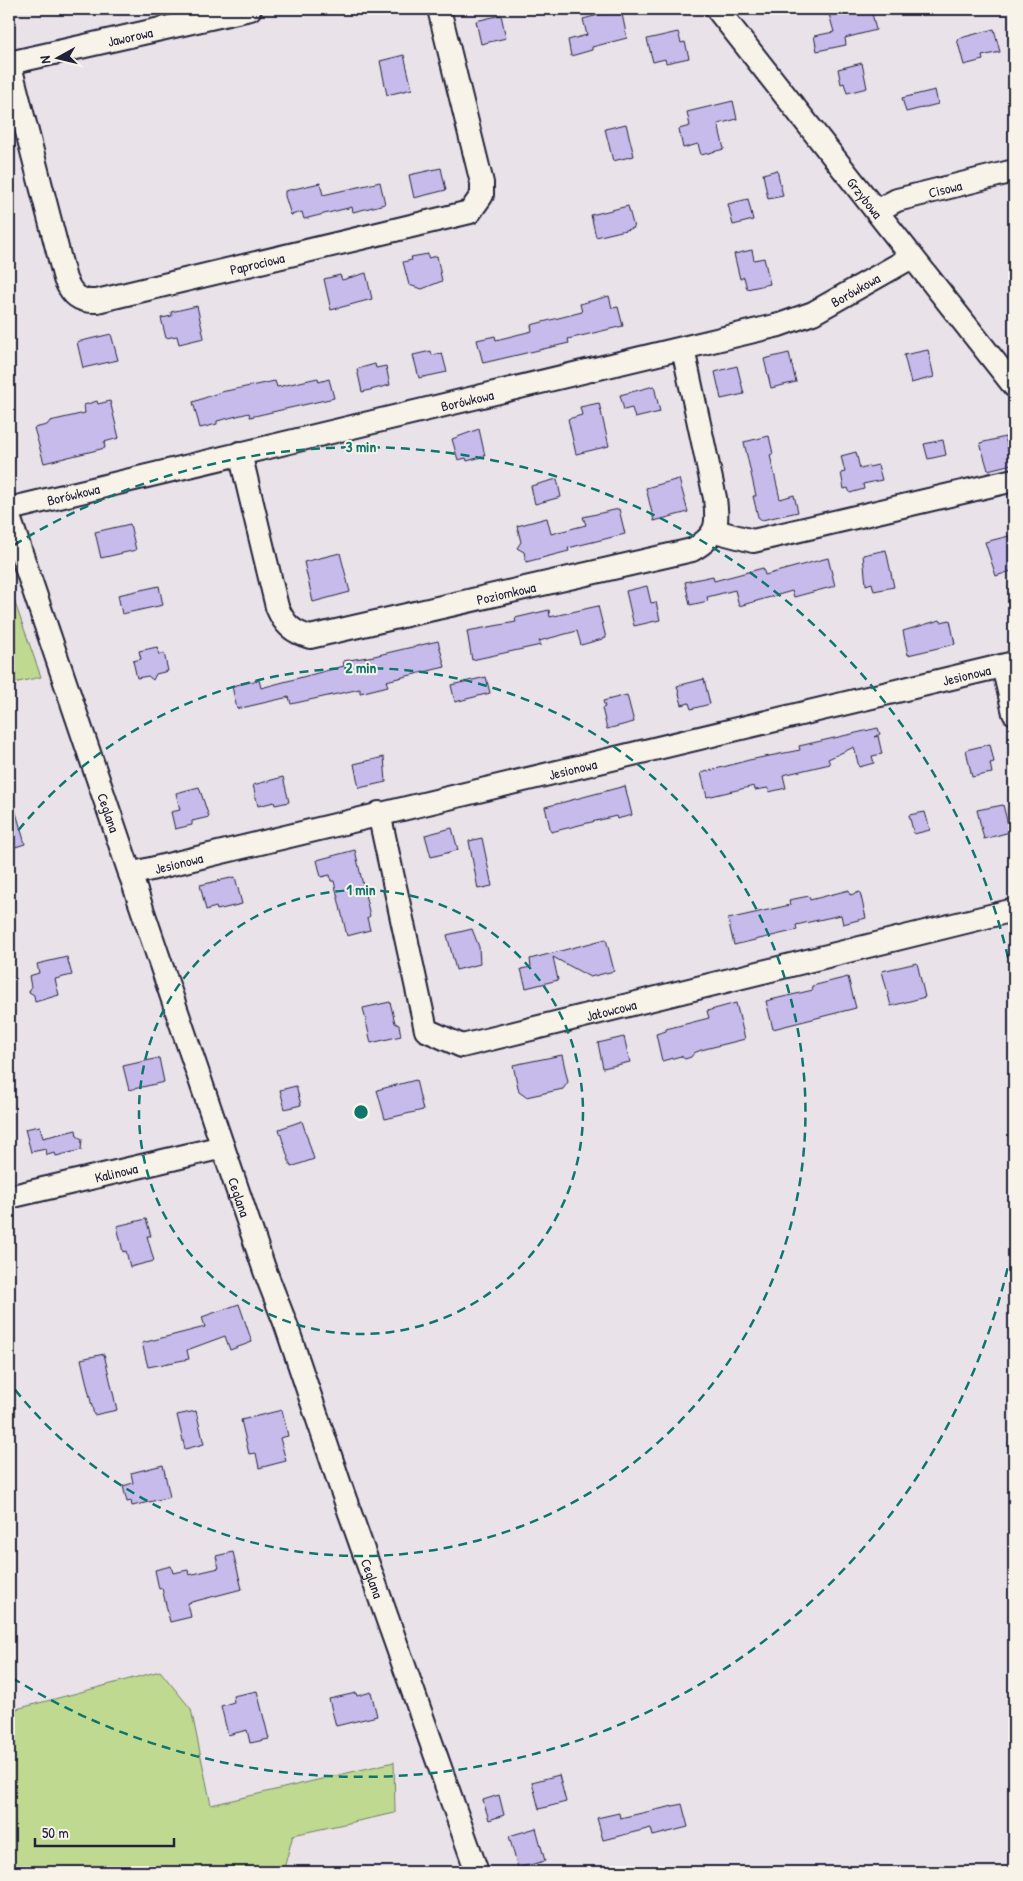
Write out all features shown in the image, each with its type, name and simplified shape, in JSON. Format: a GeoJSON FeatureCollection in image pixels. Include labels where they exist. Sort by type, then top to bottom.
{"type":"FeatureCollection","features":[{"type":"Feature","properties":{"kind":"street","name":"Jaworowa"},"geometry":{"type":"LineString","coordinates":[[9,63],[250,9]]}},
{"type":"Feature","properties":{"kind":"street","name":"Paprociowa"},"geometry":{"type":"LineString","coordinates":[[9,63],[69,290],[76,298],[86,301],[97,300],[470,212],[482,195],[482,183],[439,9]]}},
{"type":"Feature","properties":{"kind":"street","name":"Grzybowa"},"geometry":{"type":"LineString","coordinates":[[717,9],[878,210],[912,257],[1014,386]]}},
{"type":"Feature","properties":{"kind":"street","name":"Cisowa"},"geometry":{"type":"LineString","coordinates":[[878,210],[897,200],[1014,171]]}},
{"type":"Feature","properties":{"kind":"street","name":"Borówkowa"},"geometry":{"type":"LineString","coordinates":[[9,509],[779,325],[813,313],[912,257]]}},
{"type":"Feature","properties":{"kind":"street"},"geometry":{"type":"LineString","coordinates":[[682,349],[715,498],[717,518],[715,531],[753,542],[1014,480]]}},
{"type":"Feature","properties":{"kind":"street","name":"Poziomkowa"},"geometry":{"type":"LineString","coordinates":[[240,453],[277,608],[286,625],[299,634],[310,637],[692,550],[715,531]]}},
{"type":"Feature","properties":{"kind":"street","name":"Ceglana"},"geometry":{"type":"LineString","coordinates":[[9,517],[223,1147],[476,1872]]}},
{"type":"Feature","properties":{"kind":"street"},"geometry":{"type":"LineString","coordinates":[[1009,664],[1014,713]]}},
{"type":"Feature","properties":{"kind":"street","name":"Jesionowa"},"geometry":{"type":"LineString","coordinates":[[130,874],[1009,664]]}},
{"type":"Feature","properties":{"kind":"street","name":"Jałowcowa"},"geometry":{"type":"LineString","coordinates":[[379,813],[426,1030],[462,1046],[1014,910]]}},
{"type":"Feature","properties":{"kind":"street","name":"Kalinowa"},"geometry":{"type":"LineString","coordinates":[[9,1197],[223,1147]]}},
{"type":"Feature","properties":{"kind":"green space"},"geometry":{"type":"Polygon","coordinates":[[[9,586],[41,677],[9,684],[9,586]]]}},
{"type":"Feature","properties":{"kind":"green space"},"geometry":{"type":"Polygon","coordinates":[[[160,1671],[191,1709],[211,1805],[394,1762],[395,1813],[293,1835],[283,1872],[9,1872],[9,1711],[160,1671]]]}},
{"type":"Feature","properties":{"kind":"building"},"geometry":{"type":"Polygon","coordinates":[[[621,9],[627,38],[592,47],[592,50],[571,56],[568,40],[587,35],[583,19],[621,9]]]}},
{"type":"Feature","properties":{"kind":"building"},"geometry":{"type":"Polygon","coordinates":[[[838,9],[871,9],[876,30],[845,38],[846,45],[817,51],[814,36],[834,32],[829,14],[839,12],[838,9]]]}},
{"type":"Feature","properties":{"kind":"building"},"geometry":{"type":"Polygon","coordinates":[[[501,15],[506,38],[481,44],[476,21],[501,15]]]}},
{"type":"Feature","properties":{"kind":"building"},"geometry":{"type":"Polygon","coordinates":[[[994,29],[1000,52],[982,56],[983,60],[964,65],[957,39],[994,29]]]}},
{"type":"Feature","properties":{"kind":"building"},"geometry":{"type":"Polygon","coordinates":[[[678,32],[681,43],[685,42],[689,58],[666,63],[665,59],[653,62],[647,39],[678,32]]]}},
{"type":"Feature","properties":{"kind":"building"},"geometry":{"type":"Polygon","coordinates":[[[404,55],[412,89],[387,95],[380,61],[404,55]]]}},
{"type":"Feature","properties":{"kind":"building"},"geometry":{"type":"Polygon","coordinates":[[[862,63],[867,88],[847,93],[844,83],[841,84],[838,69],[862,63]]]}},
{"type":"Feature","properties":{"kind":"building"},"geometry":{"type":"Polygon","coordinates":[[[935,90],[938,104],[906,112],[902,98],[935,90]]]}},
{"type":"Feature","properties":{"kind":"building"},"geometry":{"type":"Polygon","coordinates":[[[733,101],[737,119],[718,124],[724,149],[701,155],[698,144],[683,148],[679,129],[690,126],[687,112],[733,101]]]}},
{"type":"Feature","properties":{"kind":"building"},"geometry":{"type":"Polygon","coordinates":[[[626,124],[634,156],[613,161],[605,129],[626,124]]]}},
{"type":"Feature","properties":{"kind":"building"},"geometry":{"type":"Polygon","coordinates":[[[441,168],[446,190],[414,198],[409,175],[441,168]]]}},
{"type":"Feature","properties":{"kind":"building"},"geometry":{"type":"Polygon","coordinates":[[[777,170],[783,196],[768,199],[763,174],[777,170]]]}},
{"type":"Feature","properties":{"kind":"building"},"geometry":{"type":"Polygon","coordinates":[[[380,182],[385,204],[353,212],[352,207],[304,219],[302,212],[291,215],[285,196],[285,191],[320,183],[323,195],[380,182]]]}},
{"type":"Feature","properties":{"kind":"building"},"geometry":{"type":"Polygon","coordinates":[[[748,199],[753,220],[733,225],[728,204],[748,199]]]}},
{"type":"Feature","properties":{"kind":"building"},"geometry":{"type":"Polygon","coordinates":[[[628,206],[634,228],[596,237],[591,215],[628,206]]]}},
{"type":"Feature","properties":{"kind":"building"},"geometry":{"type":"Polygon","coordinates":[[[752,250],[754,260],[764,258],[770,284],[747,289],[744,277],[740,279],[734,254],[752,250]]]}},
{"type":"Feature","properties":{"kind":"building"},"geometry":{"type":"Polygon","coordinates":[[[428,254],[428,258],[437,256],[442,281],[422,289],[409,285],[403,262],[412,260],[411,257],[428,254]]]}},
{"type":"Feature","properties":{"kind":"building"},"geometry":{"type":"Polygon","coordinates":[[[366,273],[372,299],[331,310],[324,279],[340,275],[342,280],[366,273]]]}},
{"type":"Feature","properties":{"kind":"building"},"geometry":{"type":"Polygon","coordinates":[[[609,296],[612,308],[618,307],[623,326],[568,339],[569,343],[483,363],[477,340],[495,336],[496,340],[532,331],[531,325],[582,312],[580,304],[609,296]]]}},
{"type":"Feature","properties":{"kind":"building"},"geometry":{"type":"Polygon","coordinates":[[[197,306],[204,338],[179,344],[177,336],[166,338],[161,318],[172,316],[171,312],[197,306]]]}},
{"type":"Feature","properties":{"kind":"building"},"geometry":{"type":"Polygon","coordinates":[[[111,334],[118,360],[83,368],[77,342],[111,334]]]}},
{"type":"Feature","properties":{"kind":"building"},"geometry":{"type":"Polygon","coordinates":[[[928,350],[934,377],[911,383],[904,355],[928,350]]]}},
{"type":"Feature","properties":{"kind":"building"},"geometry":{"type":"Polygon","coordinates":[[[431,351],[432,355],[442,353],[447,372],[419,378],[413,355],[431,351]]]}},
{"type":"Feature","properties":{"kind":"building"},"geometry":{"type":"Polygon","coordinates":[[[789,353],[796,382],[771,388],[764,359],[789,353]]]}},
{"type":"Feature","properties":{"kind":"building"},"geometry":{"type":"Polygon","coordinates":[[[375,364],[376,368],[386,366],[390,385],[362,392],[357,369],[375,364]]]}},
{"type":"Feature","properties":{"kind":"building"},"geometry":{"type":"Polygon","coordinates":[[[737,366],[744,394],[721,399],[715,372],[737,366]]]}},
{"type":"Feature","properties":{"kind":"building"},"geometry":{"type":"Polygon","coordinates":[[[318,378],[319,382],[329,379],[334,398],[250,417],[249,413],[217,421],[217,424],[200,428],[193,402],[221,392],[275,381],[277,387],[318,378]]]}},
{"type":"Feature","properties":{"kind":"building"},"geometry":{"type":"Polygon","coordinates":[[[654,386],[660,412],[635,418],[632,408],[624,410],[620,395],[654,386]]]}},
{"type":"Feature","properties":{"kind":"building"},"geometry":{"type":"Polygon","coordinates":[[[97,401],[98,404],[110,401],[119,438],[104,442],[105,448],[44,463],[34,428],[47,425],[50,421],[85,413],[84,405],[97,401]]]}},
{"type":"Feature","properties":{"kind":"building"},"geometry":{"type":"Polygon","coordinates":[[[599,403],[609,446],[576,454],[568,419],[582,415],[580,407],[599,403]]]}},
{"type":"Feature","properties":{"kind":"building"},"geometry":{"type":"Polygon","coordinates":[[[479,429],[485,456],[467,461],[466,458],[458,460],[452,439],[479,429]]]}},
{"type":"Feature","properties":{"kind":"building"},"geometry":{"type":"Polygon","coordinates":[[[769,436],[773,454],[770,455],[780,499],[794,495],[798,512],[762,520],[758,517],[753,496],[756,496],[744,442],[769,436]]]}},
{"type":"Feature","properties":{"kind":"building"},"geometry":{"type":"Polygon","coordinates":[[[1005,437],[1012,464],[988,470],[980,443],[1005,437]]]}},
{"type":"Feature","properties":{"kind":"building"},"geometry":{"type":"Polygon","coordinates":[[[943,440],[946,455],[928,459],[924,444],[943,440]]]}},
{"type":"Feature","properties":{"kind":"building"},"geometry":{"type":"Polygon","coordinates":[[[856,452],[860,469],[878,465],[882,480],[863,484],[864,489],[850,493],[848,488],[844,489],[841,473],[845,472],[841,456],[856,452]]]}},
{"type":"Feature","properties":{"kind":"building"},"geometry":{"type":"Polygon","coordinates":[[[557,479],[561,497],[535,504],[531,486],[557,479]]]}},
{"type":"Feature","properties":{"kind":"building"},"geometry":{"type":"Polygon","coordinates":[[[679,479],[688,512],[654,521],[646,488],[679,479]]]}},
{"type":"Feature","properties":{"kind":"building"},"geometry":{"type":"Polygon","coordinates":[[[619,509],[625,534],[568,548],[569,551],[526,562],[524,552],[517,548],[521,542],[517,526],[547,518],[551,534],[586,525],[583,517],[619,509]]]}},
{"type":"Feature","properties":{"kind":"building"},"geometry":{"type":"Polygon","coordinates":[[[130,524],[136,550],[101,558],[95,532],[130,524]]]}},
{"type":"Feature","properties":{"kind":"building"},"geometry":{"type":"Polygon","coordinates":[[[1009,536],[1014,555],[1014,570],[996,576],[985,542],[1009,536]]]}},
{"type":"Feature","properties":{"kind":"building"},"geometry":{"type":"Polygon","coordinates":[[[886,550],[894,587],[874,591],[872,583],[866,585],[863,555],[886,550]]]}},
{"type":"Feature","properties":{"kind":"building"},"geometry":{"type":"Polygon","coordinates":[[[340,553],[350,592],[313,602],[304,562],[340,553]]]}},
{"type":"Feature","properties":{"kind":"building"},"geometry":{"type":"Polygon","coordinates":[[[828,558],[835,586],[794,597],[792,591],[739,606],[735,590],[707,597],[708,601],[690,605],[685,582],[713,576],[714,581],[763,568],[765,575],[828,558]]]}},
{"type":"Feature","properties":{"kind":"building"},"geometry":{"type":"Polygon","coordinates":[[[159,586],[163,605],[122,614],[118,595],[159,586]]]}},
{"type":"Feature","properties":{"kind":"building"},"geometry":{"type":"Polygon","coordinates":[[[647,586],[651,603],[656,602],[660,620],[634,626],[626,591],[647,586]]]}},
{"type":"Feature","properties":{"kind":"building"},"geometry":{"type":"Polygon","coordinates":[[[598,606],[606,638],[581,645],[577,631],[539,641],[541,645],[472,660],[467,631],[516,622],[515,618],[549,610],[550,617],[598,606]]]}},
{"type":"Feature","properties":{"kind":"building"},"geometry":{"type":"Polygon","coordinates":[[[940,620],[941,622],[950,620],[955,644],[908,655],[903,631],[940,620]]]}},
{"type":"Feature","properties":{"kind":"building"},"geometry":{"type":"Polygon","coordinates":[[[438,641],[445,667],[386,681],[388,686],[360,693],[360,689],[291,704],[289,697],[237,709],[232,686],[259,680],[261,688],[344,666],[343,661],[438,641]]]}},
{"type":"Feature","properties":{"kind":"building"},"geometry":{"type":"Polygon","coordinates":[[[157,647],[159,655],[164,653],[168,671],[156,674],[153,680],[148,676],[137,678],[133,661],[141,659],[139,651],[157,647]]]}},
{"type":"Feature","properties":{"kind":"building"},"geometry":{"type":"Polygon","coordinates":[[[486,677],[490,693],[455,702],[451,685],[486,677]]]}},
{"type":"Feature","properties":{"kind":"building"},"geometry":{"type":"Polygon","coordinates":[[[704,679],[710,704],[691,709],[689,703],[682,705],[677,686],[704,679]]]}},
{"type":"Feature","properties":{"kind":"building"},"geometry":{"type":"Polygon","coordinates":[[[627,695],[634,722],[607,729],[602,708],[605,707],[603,701],[627,695]]]}},
{"type":"Feature","properties":{"kind":"building"},"geometry":{"type":"Polygon","coordinates":[[[878,728],[880,734],[874,737],[878,736],[882,754],[872,756],[874,763],[859,767],[854,747],[828,759],[830,764],[783,775],[786,788],[769,792],[768,788],[755,790],[754,786],[707,797],[701,773],[749,760],[800,750],[799,746],[878,728]]]}},
{"type":"Feature","properties":{"kind":"building"},"geometry":{"type":"Polygon","coordinates":[[[990,744],[994,762],[990,763],[992,773],[972,777],[966,750],[990,744]]]}},
{"type":"Feature","properties":{"kind":"building"},"geometry":{"type":"Polygon","coordinates":[[[384,757],[386,782],[359,788],[354,764],[384,757]]]}},
{"type":"Feature","properties":{"kind":"building"},"geometry":{"type":"Polygon","coordinates":[[[283,777],[289,802],[275,805],[274,802],[258,806],[253,785],[283,777]]]}},
{"type":"Feature","properties":{"kind":"building"},"geometry":{"type":"Polygon","coordinates":[[[625,786],[632,815],[617,819],[616,816],[551,832],[545,807],[625,786]]]}},
{"type":"Feature","properties":{"kind":"building"},"geometry":{"type":"Polygon","coordinates":[[[199,787],[209,817],[192,821],[192,825],[175,829],[171,812],[180,810],[176,793],[199,787]]]}},
{"type":"Feature","properties":{"kind":"building"},"geometry":{"type":"Polygon","coordinates":[[[9,802],[13,802],[25,844],[9,849],[9,802]]]}},
{"type":"Feature","properties":{"kind":"building"},"geometry":{"type":"Polygon","coordinates":[[[1003,805],[1010,832],[984,839],[977,810],[1003,805]]]}},
{"type":"Feature","properties":{"kind":"building"},"geometry":{"type":"Polygon","coordinates":[[[925,812],[930,830],[914,834],[909,815],[925,812]]]}},
{"type":"Feature","properties":{"kind":"building"},"geometry":{"type":"Polygon","coordinates":[[[452,828],[458,850],[431,857],[425,835],[452,828]]]}},
{"type":"Feature","properties":{"kind":"building"},"geometry":{"type":"Polygon","coordinates":[[[482,838],[492,886],[478,889],[469,841],[482,838]]]}},
{"type":"Feature","properties":{"kind":"building"},"geometry":{"type":"Polygon","coordinates":[[[355,850],[370,916],[367,918],[370,930],[347,936],[334,881],[331,881],[330,875],[321,877],[317,860],[355,850]]]}},
{"type":"Feature","properties":{"kind":"building"},"geometry":{"type":"Polygon","coordinates":[[[235,877],[242,904],[217,910],[216,907],[206,910],[200,885],[235,877]]]}},
{"type":"Feature","properties":{"kind":"building"},"geometry":{"type":"Polygon","coordinates":[[[849,890],[850,895],[860,892],[866,918],[843,924],[841,915],[796,925],[797,930],[734,945],[728,919],[790,905],[789,900],[809,896],[810,900],[849,890]]]}},
{"type":"Feature","properties":{"kind":"building"},"geometry":{"type":"Polygon","coordinates":[[[472,929],[479,947],[480,964],[456,970],[447,935],[472,929]]]}},
{"type":"Feature","properties":{"kind":"building"},"geometry":{"type":"Polygon","coordinates":[[[606,939],[614,971],[590,977],[553,957],[558,980],[526,988],[521,969],[531,967],[530,959],[606,939]]]}},
{"type":"Feature","properties":{"kind":"building"},"geometry":{"type":"Polygon","coordinates":[[[67,957],[72,975],[55,979],[59,995],[35,1002],[34,995],[29,992],[31,987],[29,976],[39,973],[37,964],[67,957]]]}},
{"type":"Feature","properties":{"kind":"building"},"geometry":{"type":"Polygon","coordinates":[[[917,963],[925,997],[891,1006],[882,971],[917,963]]]}},
{"type":"Feature","properties":{"kind":"building"},"geometry":{"type":"Polygon","coordinates":[[[848,977],[856,1008],[773,1029],[766,1001],[813,990],[812,986],[848,977]]]}},
{"type":"Feature","properties":{"kind":"building"},"geometry":{"type":"Polygon","coordinates":[[[390,1002],[395,1023],[399,1025],[401,1036],[371,1043],[363,1008],[390,1002]]]}},
{"type":"Feature","properties":{"kind":"building"},"geometry":{"type":"Polygon","coordinates":[[[736,1003],[745,1039],[701,1050],[685,1059],[681,1056],[662,1061],[656,1034],[666,1031],[666,1029],[709,1018],[707,1011],[736,1003]]]}},
{"type":"Feature","properties":{"kind":"building"},"geometry":{"type":"Polygon","coordinates":[[[624,1037],[630,1062],[603,1068],[598,1043],[624,1037]]]}},
{"type":"Feature","properties":{"kind":"building"},"geometry":{"type":"Polygon","coordinates":[[[562,1055],[568,1082],[563,1089],[526,1097],[519,1092],[513,1065],[562,1055]]]}},
{"type":"Feature","properties":{"kind":"building"},"geometry":{"type":"Polygon","coordinates":[[[159,1058],[164,1082],[129,1090],[123,1066],[159,1058]]]}},
{"type":"Feature","properties":{"kind":"building"},"geometry":{"type":"Polygon","coordinates":[[[416,1080],[423,1110],[385,1119],[377,1090],[416,1080]]]}},
{"type":"Feature","properties":{"kind":"building"},"geometry":{"type":"Polygon","coordinates":[[[296,1086],[301,1105],[285,1109],[280,1090],[296,1086]]]}},
{"type":"Feature","properties":{"kind":"building"},"geometry":{"type":"Polygon","coordinates":[[[302,1121],[314,1159],[291,1167],[279,1129],[302,1121]]]}},
{"type":"Feature","properties":{"kind":"building"},"geometry":{"type":"Polygon","coordinates":[[[40,1126],[43,1138],[76,1130],[77,1136],[82,1139],[81,1150],[56,1156],[55,1153],[47,1155],[46,1149],[31,1152],[25,1129],[40,1126]]]}},
{"type":"Feature","properties":{"kind":"building"},"geometry":{"type":"Polygon","coordinates":[[[146,1219],[151,1236],[147,1236],[154,1261],[130,1267],[126,1251],[123,1252],[117,1226],[146,1219]]]}},
{"type":"Feature","properties":{"kind":"building"},"geometry":{"type":"Polygon","coordinates":[[[239,1304],[252,1342],[230,1350],[225,1336],[187,1350],[189,1359],[148,1367],[142,1343],[205,1327],[202,1317],[239,1304]]]}},
{"type":"Feature","properties":{"kind":"building"},"geometry":{"type":"Polygon","coordinates":[[[104,1354],[117,1410],[94,1415],[81,1359],[104,1354]]]}},
{"type":"Feature","properties":{"kind":"building"},"geometry":{"type":"Polygon","coordinates":[[[282,1410],[288,1436],[280,1438],[286,1461],[259,1468],[256,1453],[249,1454],[241,1420],[282,1410]]]}},
{"type":"Feature","properties":{"kind":"building"},"geometry":{"type":"Polygon","coordinates":[[[196,1411],[204,1444],[185,1449],[177,1415],[196,1411]]]}},
{"type":"Feature","properties":{"kind":"building"},"geometry":{"type":"Polygon","coordinates":[[[163,1465],[170,1497],[132,1506],[131,1501],[127,1502],[123,1486],[133,1483],[131,1473],[163,1465]]]}},
{"type":"Feature","properties":{"kind":"building"},"geometry":{"type":"Polygon","coordinates":[[[233,1552],[242,1589],[188,1603],[191,1617],[170,1622],[162,1588],[159,1589],[155,1570],[171,1566],[173,1573],[188,1570],[189,1575],[219,1568],[216,1556],[233,1552]]]}},
{"type":"Feature","properties":{"kind":"building"},"geometry":{"type":"Polygon","coordinates":[[[257,1691],[269,1739],[250,1743],[247,1730],[228,1735],[221,1706],[234,1702],[233,1696],[257,1691]]]}},
{"type":"Feature","properties":{"kind":"building"},"geometry":{"type":"Polygon","coordinates":[[[371,1692],[377,1716],[336,1726],[329,1699],[356,1693],[357,1696],[371,1692]]]}},
{"type":"Feature","properties":{"kind":"building"},"geometry":{"type":"Polygon","coordinates":[[[559,1775],[566,1802],[539,1809],[532,1782],[559,1775]]]}},
{"type":"Feature","properties":{"kind":"building"},"geometry":{"type":"Polygon","coordinates":[[[499,1795],[504,1815],[489,1820],[483,1800],[499,1795]]]}},
{"type":"Feature","properties":{"kind":"building"},"geometry":{"type":"Polygon","coordinates":[[[682,1804],[688,1827],[653,1836],[651,1828],[603,1840],[597,1818],[619,1813],[620,1818],[682,1804]]]}},
{"type":"Feature","properties":{"kind":"building"},"geometry":{"type":"Polygon","coordinates":[[[536,1828],[545,1861],[518,1868],[509,1836],[536,1828]]]}}]}
